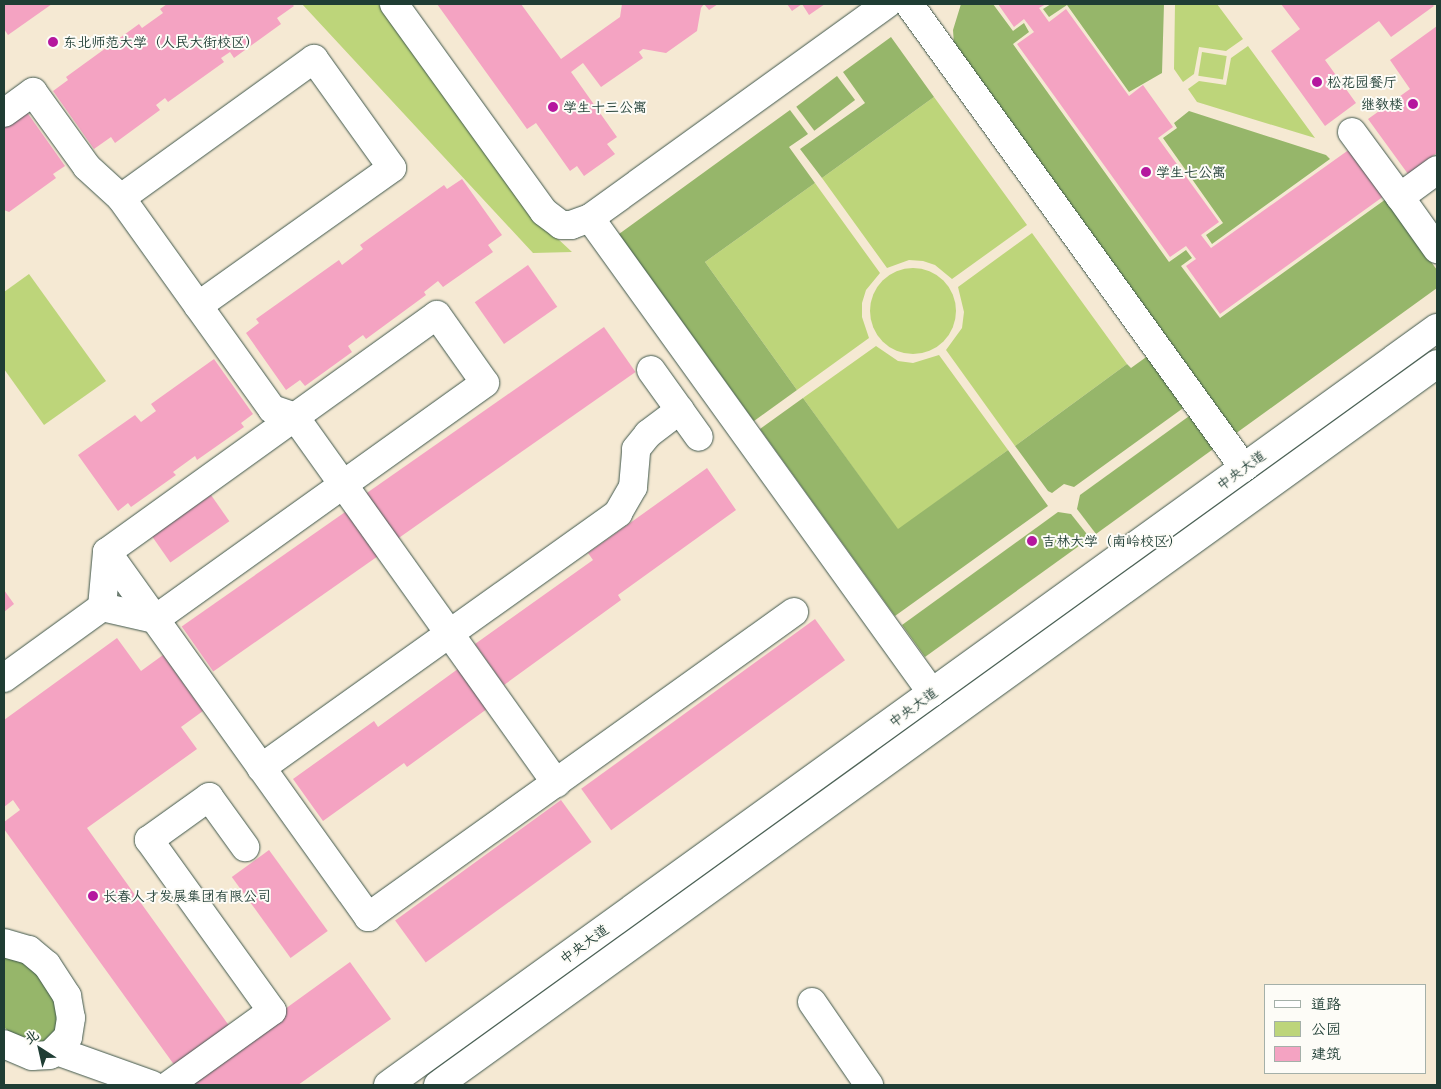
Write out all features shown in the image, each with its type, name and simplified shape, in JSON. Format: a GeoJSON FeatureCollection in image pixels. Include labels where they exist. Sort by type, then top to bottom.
{"type":"FeatureCollection","features":[{"type":"Feature","properties":{"kind":"lane"},"geometry":{"type":"LineString","coordinates":[[394,4],[544,212],[561,225],[580,224],[590,218],[887,4]]}},
{"type":"Feature","properties":{"kind":"lane"},"geometry":{"type":"LineString","coordinates":[[909,4],[1244,468]]}},
{"type":"Feature","properties":{"kind":"lane"},"geometry":{"type":"LineString","coordinates":[[121,198],[314,59],[392,168],[198,306]]}},
{"type":"Feature","properties":{"kind":"lane"},"geometry":{"type":"LineString","coordinates":[[4,113],[33,92],[87,167],[121,198],[272,409],[295,417],[556,782]]}},
{"type":"Feature","properties":{"kind":"lane"},"geometry":{"type":"LineString","coordinates":[[1352,132],[1437,250]]}},
{"type":"Feature","properties":{"kind":"lane"},"geometry":{"type":"LineString","coordinates":[[1400,198],[1437,170]]}},
{"type":"Feature","properties":{"kind":"lane"},"geometry":{"type":"LineString","coordinates":[[590,218],[932,693]]}},
{"type":"Feature","properties":{"kind":"lane"},"geometry":{"type":"LineString","coordinates":[[4,678],[102,607],[155,619],[485,383],[437,316],[106,552]]}},
{"type":"Feature","properties":{"kind":"lane","name":"中央大道"},"geometry":{"type":"LineString","coordinates":[[388,1085],[1437,328]]}},
{"type":"Feature","properties":{"kind":"lane","name":"中央大道"},"geometry":{"type":"LineString","coordinates":[[438,1085],[1437,364]]}},
{"type":"Feature","properties":{"kind":"lane"},"geometry":{"type":"LineString","coordinates":[[651,370],[699,437]]}},
{"type":"Feature","properties":{"kind":"lane"},"geometry":{"type":"LineString","coordinates":[[262,768],[618,513],[633,487],[636,449],[648,434],[680,410]]}},
{"type":"Feature","properties":{"kind":"lane"},"geometry":{"type":"LineString","coordinates":[[102,607],[106,552]]}},
{"type":"Feature","properties":{"kind":"lane"},"geometry":{"type":"LineString","coordinates":[[106,552],[368,917],[794,612]]}},
{"type":"Feature","properties":{"kind":"lane"},"geometry":{"type":"LineString","coordinates":[[169,1085],[272,1011],[149,840],[209,797],[245,847]]}},
{"type":"Feature","properties":{"kind":"lane"},"geometry":{"type":"LineString","coordinates":[[4,943],[19,946],[38,957],[62,985],[72,1018],[68,1037],[57,1051]]}},
{"type":"Feature","properties":{"kind":"lane"},"geometry":{"type":"LineString","coordinates":[[812,1002],[869,1085]]}},
{"type":"Feature","properties":{"kind":"lane"},"geometry":{"type":"LineString","coordinates":[[4,1044],[32,1056],[57,1051],[152,1085]]}},
{"type":"Feature","properties":{"kind":"green space"},"geometry":{"type":"Polygon","coordinates":[[[302,4],[378,4],[528,211],[572,252],[533,253],[302,4]]]}},
{"type":"Feature","properties":{"kind":"green space"},"geometry":{"type":"Polygon","coordinates":[[[961,4],[993,4],[1013,31],[1024,23],[1029,32],[1013,44],[1169,262],[1186,250],[1192,258],[1181,266],[1220,318],[1386,199],[1437,270],[1437,288],[1235,434],[954,45],[953,30],[961,4]]]}},
{"type":"Feature","properties":{"kind":"green space"},"geometry":{"type":"Polygon","coordinates":[[[1051,4],[1164,4],[1162,73],[1129,92],[1067,5],[1049,17],[1043,9],[1051,4]]]}},
{"type":"Feature","properties":{"kind":"green space"},"geometry":{"type":"Polygon","coordinates":[[[1175,4],[1217,4],[1243,39],[1226,51],[1199,47],[1194,74],[1183,82],[1174,69],[1175,4]]]}},
{"type":"Feature","properties":{"kind":"green space"},"geometry":{"type":"Polygon","coordinates":[[[891,37],[934,97],[822,178],[800,149],[865,103],[843,72],[891,37]]]}},
{"type":"Feature","properties":{"kind":"green space"},"geometry":{"type":"Polygon","coordinates":[[[1248,46],[1315,138],[1197,102],[1188,89],[1199,81],[1226,85],[1231,58],[1248,46]]]}},
{"type":"Feature","properties":{"kind":"green space"},"geometry":{"type":"Polygon","coordinates":[[[1202,52],[1227,56],[1223,80],[1198,76],[1202,52]]]}},
{"type":"Feature","properties":{"kind":"green space"},"geometry":{"type":"Polygon","coordinates":[[[837,76],[855,100],[814,131],[796,107],[837,76]]]}},
{"type":"Feature","properties":{"kind":"green space"},"geometry":{"type":"Polygon","coordinates":[[[934,97],[1027,225],[952,279],[935,265],[923,261],[909,260],[887,268],[822,178],[934,97]]]}},
{"type":"Feature","properties":{"kind":"green space"},"geometry":{"type":"Polygon","coordinates":[[[790,110],[808,134],[789,147],[815,183],[705,262],[797,390],[754,421],[619,234],[790,110]]]}},
{"type":"Feature","properties":{"kind":"green space"},"geometry":{"type":"Polygon","coordinates":[[[1189,111],[1326,155],[1330,159],[1212,244],[1206,235],[1223,223],[1163,138],[1177,128],[1174,123],[1189,111]]]}},
{"type":"Feature","properties":{"kind":"green space"},"geometry":{"type":"Polygon","coordinates":[[[815,183],[880,273],[866,290],[862,303],[862,317],[869,338],[797,390],[705,262],[815,183]]]}},
{"type":"Feature","properties":{"kind":"green space"},"geometry":{"type":"Polygon","coordinates":[[[1032,233],[1127,364],[1015,446],[946,350],[962,328],[964,312],[958,287],[1032,233]]]}},
{"type":"Feature","properties":{"kind":"green space"},"geometry":{"type":"Polygon","coordinates":[[[913,268],[929,271],[937,275],[949,287],[953,295],[956,311],[953,327],[949,335],[937,347],[929,351],[913,354],[897,351],[889,347],[877,335],[873,327],[870,311],[873,295],[877,287],[889,275],[897,271],[913,268]]]}},
{"type":"Feature","properties":{"kind":"green space"},"geometry":{"type":"Polygon","coordinates":[[[29,274],[106,381],[44,425],[4,369],[4,292],[29,274]]]}},
{"type":"Feature","properties":{"kind":"green space"},"geometry":{"type":"Polygon","coordinates":[[[876,346],[898,361],[913,363],[939,355],[1008,450],[898,530],[803,398],[876,346]]]}},
{"type":"Feature","properties":{"kind":"green space"},"geometry":{"type":"Polygon","coordinates":[[[1149,355],[1186,406],[1074,487],[1064,484],[1052,493],[1048,491],[1015,446],[1127,364],[1131,368],[1149,355]]]}},
{"type":"Feature","properties":{"kind":"green space"},"geometry":{"type":"Polygon","coordinates":[[[803,398],[898,529],[1008,450],[1048,506],[895,616],[760,429],[803,398]]]}},
{"type":"Feature","properties":{"kind":"green space"},"geometry":{"type":"Polygon","coordinates":[[[1192,414],[1216,447],[1096,534],[1077,509],[1080,495],[1192,414]]]}},
{"type":"Feature","properties":{"kind":"green space"},"geometry":{"type":"Polygon","coordinates":[[[1058,512],[1071,514],[1090,538],[925,657],[902,625],[1058,512]]]}},
{"type":"Feature","properties":{"kind":"green space"},"geometry":{"type":"Polygon","coordinates":[[[4,955],[31,966],[51,991],[59,1018],[54,1037],[40,1044],[10,1033],[4,1027],[4,955]]]}},
{"type":"Feature","properties":{"kind":"building"},"geometry":{"type":"Polygon","coordinates":[[[4,4],[52,4],[8,35],[4,29],[4,4]]]}},
{"type":"Feature","properties":{"kind":"building"},"geometry":{"type":"Polygon","coordinates":[[[167,4],[292,4],[294,6],[277,18],[281,24],[234,58],[230,52],[221,58],[224,62],[168,102],[165,98],[156,105],[160,110],[115,143],[111,137],[94,149],[53,91],[68,80],[66,77],[139,24],[142,28],[163,13],[160,9],[167,4]]]}},
{"type":"Feature","properties":{"kind":"building","name":"学生十三公寓"},"geometry":{"type":"Polygon","coordinates":[[[437,4],[521,4],[561,59],[620,17],[622,4],[704,4],[701,8],[697,31],[666,53],[643,49],[639,52],[643,58],[601,87],[583,63],[571,72],[617,137],[607,144],[615,154],[584,176],[577,166],[570,171],[536,123],[527,129],[437,4]]]}},
{"type":"Feature","properties":{"kind":"building"},"geometry":{"type":"Polygon","coordinates":[[[704,4],[718,4],[709,10],[704,4]]]}},
{"type":"Feature","properties":{"kind":"building"},"geometry":{"type":"Polygon","coordinates":[[[787,4],[802,4],[792,11],[787,4]]]}},
{"type":"Feature","properties":{"kind":"building"},"geometry":{"type":"Polygon","coordinates":[[[802,4],[825,4],[809,15],[802,4]]]}},
{"type":"Feature","properties":{"kind":"building","name":"学生七公寓"},"geometry":{"type":"Polygon","coordinates":[[[998,4],[1046,4],[1039,8],[1049,22],[1066,9],[1129,96],[1143,85],[1173,127],[1158,138],[1219,222],[1201,235],[1211,248],[1350,149],[1384,196],[1220,314],[1186,266],[1196,259],[1186,246],[1170,257],[1017,44],[1034,32],[1024,19],[1014,27],[998,4]]]}},
{"type":"Feature","properties":{"kind":"building","name":"松花园餐厅"},"geometry":{"type":"Polygon","coordinates":[[[1281,4],[1432,4],[1434,6],[1391,37],[1379,21],[1325,60],[1356,103],[1325,126],[1271,51],[1300,29],[1281,4]]]}},
{"type":"Feature","properties":{"kind":"building","name":"继教楼"},"geometry":{"type":"Polygon","coordinates":[[[1437,26],[1437,153],[1408,174],[1368,119],[1410,89],[1390,60],[1437,26]]]}},
{"type":"Feature","properties":{"kind":"building"},"geometry":{"type":"Polygon","coordinates":[[[24,108],[65,166],[53,174],[56,178],[9,212],[4,210],[4,123],[24,108]]]}},
{"type":"Feature","properties":{"kind":"building"},"geometry":{"type":"Polygon","coordinates":[[[462,179],[502,235],[488,245],[493,252],[443,287],[438,281],[424,292],[426,295],[366,339],[363,335],[348,346],[352,352],[305,386],[300,380],[286,390],[246,333],[259,323],[256,319],[339,260],[342,265],[363,249],[360,245],[444,185],[447,189],[462,179]]]}},
{"type":"Feature","properties":{"kind":"building"},"geometry":{"type":"Polygon","coordinates":[[[528,265],[557,307],[504,344],[475,302],[528,265]]]}},
{"type":"Feature","properties":{"kind":"building"},"geometry":{"type":"Polygon","coordinates":[[[604,327],[636,372],[398,538],[366,493],[604,327]]]}},
{"type":"Feature","properties":{"kind":"building"},"geometry":{"type":"Polygon","coordinates":[[[214,359],[253,414],[241,423],[244,427],[197,460],[195,456],[173,472],[176,475],[131,507],[128,503],[118,511],[78,455],[135,415],[141,422],[156,411],[151,404],[214,359]]]}},
{"type":"Feature","properties":{"kind":"building"},"geometry":{"type":"Polygon","coordinates":[[[707,468],[736,510],[618,595],[621,600],[504,685],[475,644],[593,560],[588,553],[707,468]]]}},
{"type":"Feature","properties":{"kind":"building"},"geometry":{"type":"Polygon","coordinates":[[[211,495],[229,521],[170,563],[152,536],[211,495]]]}},
{"type":"Feature","properties":{"kind":"building"},"geometry":{"type":"Polygon","coordinates":[[[348,510],[380,555],[213,671],[182,626],[348,510]]]}},
{"type":"Feature","properties":{"kind":"building"},"geometry":{"type":"Polygon","coordinates":[[[4,590],[14,604],[4,612],[4,590]]]}},
{"type":"Feature","properties":{"kind":"building"},"geometry":{"type":"Polygon","coordinates":[[[815,619],[845,660],[611,830],[581,789],[815,619]]]}},
{"type":"Feature","properties":{"kind":"building","name":"长春人才发展集团有限公司"},"geometry":{"type":"Polygon","coordinates":[[[117,638],[141,671],[163,655],[203,711],[181,727],[197,749],[87,828],[230,1027],[220,1056],[350,962],[391,1019],[298,1085],[179,1085],[175,1066],[4,829],[4,822],[20,810],[13,800],[4,807],[4,720],[117,638]]]}},
{"type":"Feature","properties":{"kind":"building"},"geometry":{"type":"Polygon","coordinates":[[[462,666],[491,706],[407,767],[404,763],[323,821],[293,779],[374,721],[378,727],[462,666]]]}},
{"type":"Feature","properties":{"kind":"building"},"geometry":{"type":"Polygon","coordinates":[[[561,800],[592,842],[426,963],[395,920],[561,800]]]}},
{"type":"Feature","properties":{"kind":"building"},"geometry":{"type":"Polygon","coordinates":[[[269,850],[328,931],[291,958],[232,877],[269,850]]]}},
{"type":"Feature","properties":{"kind":"place","name":"东北师范大学（人民大街校区）"},"geometry":{"type":"Point","coordinates":[53,42]}},
{"type":"Feature","properties":{"kind":"place","name":"松花园餐厅"},"geometry":{"type":"Point","coordinates":[1317,82]}},
{"type":"Feature","properties":{"kind":"place","name":"继教楼"},"geometry":{"type":"Point","coordinates":[1413,104]}},
{"type":"Feature","properties":{"kind":"place","name":"学生十三公寓"},"geometry":{"type":"Point","coordinates":[553,107]}},
{"type":"Feature","properties":{"kind":"place","name":"学生七公寓"},"geometry":{"type":"Point","coordinates":[1146,172]}},
{"type":"Feature","properties":{"kind":"place","name":"吉林大学（南岭校区）"},"geometry":{"type":"Point","coordinates":[1032,541]}},
{"type":"Feature","properties":{"kind":"place","name":"长春人才发展集团有限公司"},"geometry":{"type":"Point","coordinates":[93,896]}}]}
